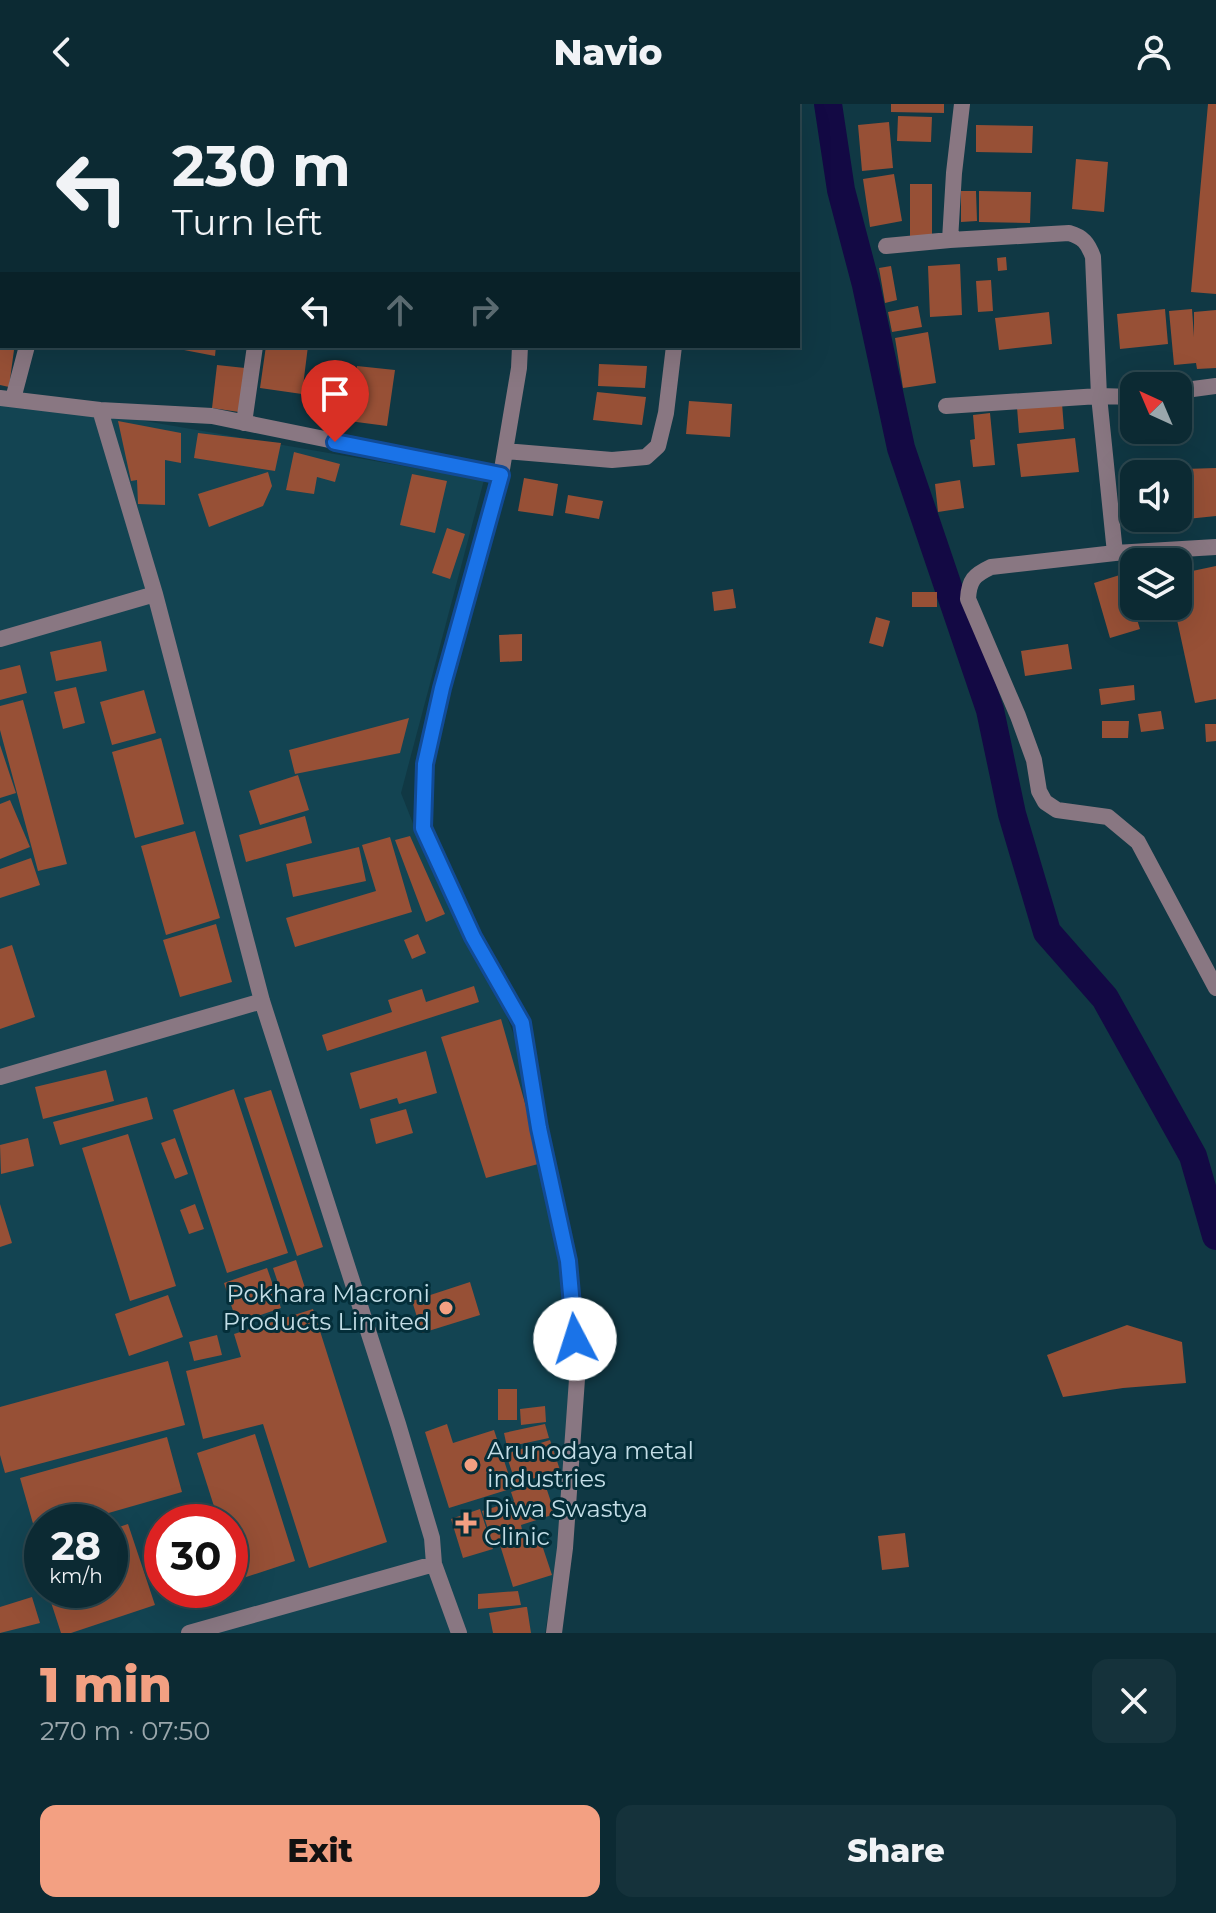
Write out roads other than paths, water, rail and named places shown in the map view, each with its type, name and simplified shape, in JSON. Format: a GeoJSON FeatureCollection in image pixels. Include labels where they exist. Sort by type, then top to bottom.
{"type":"FeatureCollection","features":[{"type":"Feature","properties":{"kind":"street"},"geometry":{"type":"LineString","coordinates":[[950,240],[962,104]]}},
{"type":"Feature","properties":{"kind":"street"},"geometry":{"type":"LineString","coordinates":[[886,246],[978,236],[1069,233],[1080,236],[1088,243],[1093,257],[1099,396],[1115,553]]}},
{"type":"Feature","properties":{"kind":"street"},"geometry":{"type":"LineString","coordinates":[[26,348],[6,398],[100,410],[212,416],[501,475]]}},
{"type":"Feature","properties":{"kind":"street"},"geometry":{"type":"LineString","coordinates":[[244,423],[255,348]]}},
{"type":"Feature","properties":{"kind":"street"},"geometry":{"type":"LineString","coordinates":[[520,348],[501,475],[442,688],[425,764],[423,828],[473,937],[522,1023],[539,1128],[568,1261],[578,1365],[565,1548],[554,1633]]}},
{"type":"Feature","properties":{"kind":"street"},"geometry":{"type":"LineString","coordinates":[[505,451],[612,460],[646,457],[658,446],[666,413],[674,348]]}},
{"type":"Feature","properties":{"kind":"street"},"geometry":{"type":"LineString","coordinates":[[1192,389],[1216,386]]}},
{"type":"Feature","properties":{"kind":"street"},"geometry":{"type":"LineString","coordinates":[[946,406],[1120,397]]}},
{"type":"Feature","properties":{"kind":"street"},"geometry":{"type":"LineString","coordinates":[[100,410],[155,594],[262,1001],[398,1424],[432,1538],[434,1564],[459,1633]]}},
{"type":"Feature","properties":{"kind":"street"},"geometry":{"type":"LineString","coordinates":[[1216,547],[1115,553],[991,567],[977,573],[969,583],[968,599],[1018,716],[1034,760],[1039,791],[1045,802],[1057,810],[1108,817],[1138,842],[1216,988]]}},
{"type":"Feature","properties":{"kind":"street"},"geometry":{"type":"LineString","coordinates":[[0,639],[155,594]]}},
{"type":"Feature","properties":{"kind":"street"},"geometry":{"type":"LineString","coordinates":[[0,1077],[262,1001]]}},
{"type":"Feature","properties":{"kind":"street"},"geometry":{"type":"LineString","coordinates":[[189,1633],[434,1564]]}},
{"type":"Feature","properties":{"kind":"waterway"},"geometry":{"type":"LineString","coordinates":[[828,104],[841,190],[866,285],[901,448],[990,710],[1012,814],[1047,932],[1105,998],[1193,1156],[1216,1236]]}},
{"type":"Feature","properties":{"kind":"place","name":"Pokhara Macroni Products Limited"},"geometry":{"type":"Point","coordinates":[446,1308]}},
{"type":"Feature","properties":{"kind":"place","name":"Arunodaya metal industries"},"geometry":{"type":"Point","coordinates":[471,1465]}},
{"type":"Feature","properties":{"kind":"place","name":"Diwa Swastya Clinic"},"geometry":{"type":"Point","coordinates":[466,1523]}}]}
